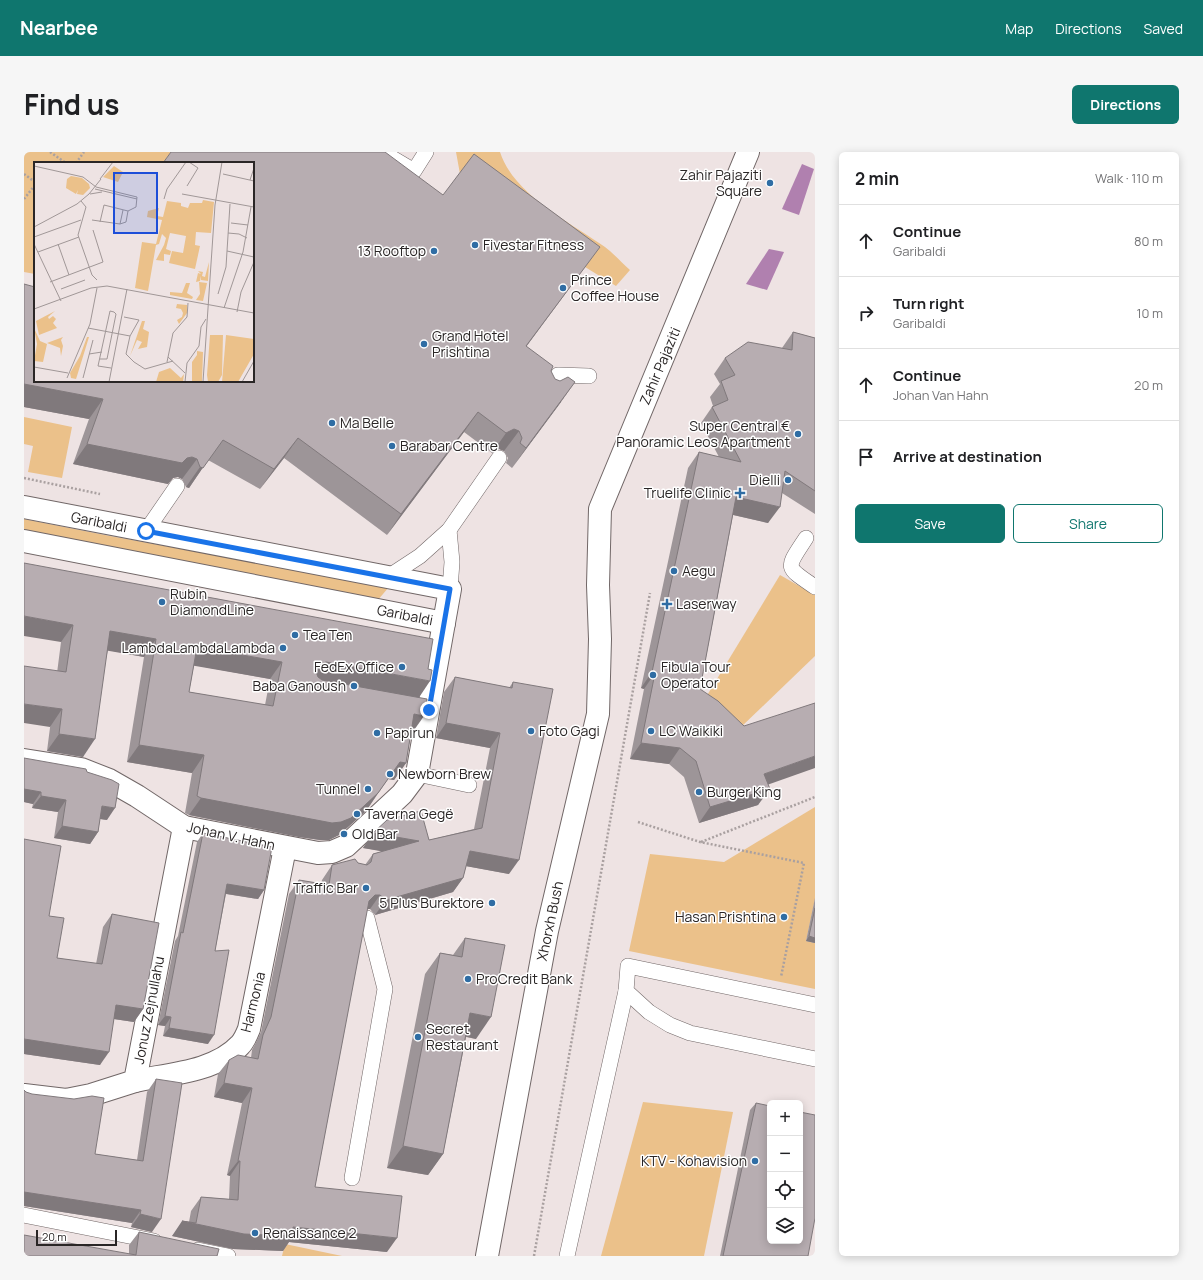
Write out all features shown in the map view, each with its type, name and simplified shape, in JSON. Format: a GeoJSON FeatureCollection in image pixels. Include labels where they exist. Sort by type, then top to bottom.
{"type":"FeatureCollection","features":[{"type":"Feature","properties":{"kind":"street","name":"Zahir Pajaziti"},"geometry":{"type":"LineString","coordinates":[[598,585],[600,508],[748,152]]}},
{"type":"Feature","properties":{"kind":"street","name":"Garibaldi"},"geometry":{"type":"LineString","coordinates":[[24,508],[450,589],[444,623],[24,541]]}},
{"type":"Feature","properties":{"kind":"street","name":"Xhorxh Bush"},"geometry":{"type":"LineString","coordinates":[[487,1256],[546,931],[598,714],[600,638],[598,585]]}},
{"type":"Feature","properties":{"kind":"street"},"geometry":{"type":"LineString","coordinates":[[417,774],[421,709],[444,623]]}},
{"type":"Feature","properties":{"kind":"street","name":"Johan V. Hahn"},"geometry":{"type":"LineString","coordinates":[[24,760],[81,769],[110,780],[184,827],[285,848],[318,853],[348,852],[402,794],[417,774]]}},
{"type":"Feature","properties":{"kind":"street","name":"Jonuz Zejnullahu"},"geometry":{"type":"LineString","coordinates":[[24,1095],[66,1100],[91,1095],[135,1081],[184,827]]}},
{"type":"Feature","properties":{"kind":"street","name":"Harmonia"},"geometry":{"type":"LineString","coordinates":[[135,1081],[207,1065],[226,1056],[241,1045],[249,1029],[285,848]]}},
{"type":"Feature","properties":{"kind":"lane"},"geometry":{"type":"LineString","coordinates":[[382,152],[414,172],[426,152]]}},
{"type":"Feature","properties":{"kind":"lane"},"geometry":{"type":"LineString","coordinates":[[546,392],[558,375],[589,376]]}},
{"type":"Feature","properties":{"kind":"lane"},"geometry":{"type":"LineString","coordinates":[[388,577],[420,556],[449,530],[499,458]]}},
{"type":"Feature","properties":{"kind":"lane"},"geometry":{"type":"LineString","coordinates":[[146,531],[177,486]]}},
{"type":"Feature","properties":{"kind":"lane"},"geometry":{"type":"LineString","coordinates":[[449,530],[452,562],[450,589]]}},
{"type":"Feature","properties":{"kind":"lane"},"geometry":{"type":"LineString","coordinates":[[806,538],[791,562],[790,567],[793,572],[815,587]]}},
{"type":"Feature","properties":{"kind":"lane"},"geometry":{"type":"LineString","coordinates":[[417,774],[469,785]]}},
{"type":"Feature","properties":{"kind":"lane"},"geometry":{"type":"LineString","coordinates":[[352,1178],[385,990],[366,918]]}},
{"type":"Feature","properties":{"kind":"lane"},"geometry":{"type":"LineString","coordinates":[[567,1256],[626,991],[628,966],[815,1005]]}},
{"type":"Feature","properties":{"kind":"lane"},"geometry":{"type":"LineString","coordinates":[[626,991],[649,1012],[670,1025],[690,1033],[815,1059]]}},
{"type":"Feature","properties":{"kind":"lane"},"geometry":{"type":"LineString","coordinates":[[24,1215],[168,1244]]}},
{"type":"Feature","properties":{"kind":"lane"},"geometry":{"type":"LineString","coordinates":[[183,1247],[228,1256]]}},
{"type":"Feature","properties":{"kind":"path"},"geometry":{"type":"LineString","coordinates":[[50,152],[65,162]]}},
{"type":"Feature","properties":{"kind":"path"},"geometry":{"type":"LineString","coordinates":[[77,162],[84,152]]}},
{"type":"Feature","properties":{"kind":"path"},"geometry":{"type":"LineString","coordinates":[[24,174],[34,181]]}},
{"type":"Feature","properties":{"kind":"path"},"geometry":{"type":"LineString","coordinates":[[24,199],[34,186]]}},
{"type":"Feature","properties":{"kind":"path"},"geometry":{"type":"LineString","coordinates":[[534,1256],[650,593]]}},
{"type":"Feature","properties":{"kind":"path"},"geometry":{"type":"LineString","coordinates":[[700,842],[815,797]]}},
{"type":"Feature","properties":{"kind":"path"},"geometry":{"type":"LineString","coordinates":[[638,822],[700,842],[804,863],[777,997]]}},
{"type":"Feature","properties":{"kind":"shaded area"},"geometry":{"type":"Polygon","coordinates":[[[24,152],[171,152],[164,162],[34,162],[34,274],[24,272],[24,152]]]}},
{"type":"Feature","properties":{"kind":"shaded area"},"geometry":{"type":"Polygon","coordinates":[[[456,152],[500,152],[507,167],[517,181],[530,194],[560,217],[605,247],[630,270],[616,286],[585,267],[460,174],[456,152]]]}},
{"type":"Feature","properties":{"kind":"shaded area"},"geometry":{"type":"Polygon","coordinates":[[[802,164],[814,169],[799,215],[782,209],[802,164]]]}},
{"type":"Feature","properties":{"kind":"shaded area"},"geometry":{"type":"Polygon","coordinates":[[[769,249],[784,252],[767,290],[746,284],[769,249]]]}},
{"type":"Feature","properties":{"kind":"shaded area"},"geometry":{"type":"Polygon","coordinates":[[[24,417],[72,427],[62,478],[28,472],[33,446],[24,444],[24,417]]]}},
{"type":"Feature","properties":{"kind":"shaded area"},"geometry":{"type":"Polygon","coordinates":[[[24,519],[389,587],[377,601],[24,537],[24,519]]]}},
{"type":"Feature","properties":{"kind":"shaded area"},"geometry":{"type":"Polygon","coordinates":[[[780,575],[815,595],[815,656],[740,728],[706,697],[780,575]]]}},
{"type":"Feature","properties":{"kind":"shaded area"},"geometry":{"type":"Polygon","coordinates":[[[815,807],[815,899],[806,941],[815,943],[815,989],[629,951],[650,854],[724,862],[815,807]]]}},
{"type":"Feature","properties":{"kind":"shaded area"},"geometry":{"type":"Polygon","coordinates":[[[643,1102],[733,1112],[704,1256],[601,1256],[643,1102]]]}},
{"type":"Feature","properties":{"kind":"shaded area"},"geometry":{"type":"Polygon","coordinates":[[[285,1244],[342,1256],[282,1256],[285,1244]]]}},
{"type":"Feature","properties":{"kind":"building"},"geometry":{"type":"Polygon","coordinates":[[[171,152],[385,152],[443,195],[474,154],[600,247],[526,346],[553,366],[551,371],[555,379],[560,381],[568,377],[575,382],[526,448],[520,443],[522,438],[519,431],[514,429],[506,433],[478,412],[401,514],[298,438],[274,469],[223,440],[203,468],[200,467],[197,459],[192,457],[187,458],[182,463],[87,444],[103,399],[24,384],[24,284],[34,287],[34,382],[254,382],[254,162],[164,162],[171,152]]]}},
{"type":"Feature","properties":{"kind":"building"},"geometry":{"type":"Polygon","coordinates":[[[793,332],[815,338],[815,491],[785,471],[780,507],[736,497],[700,689],[718,701],[744,726],[815,703],[815,756],[764,774],[770,789],[710,807],[696,761],[680,748],[641,743],[655,673],[652,672],[699,452],[741,462],[712,407],[728,400],[721,381],[735,375],[725,358],[748,342],[792,350],[793,332]]]}},
{"type":"Feature","properties":{"kind":"building"},"geometry":{"type":"Polygon","coordinates":[[[24,563],[433,639],[428,669],[432,670],[430,681],[326,662],[318,665],[315,669],[318,677],[322,680],[427,699],[424,716],[414,714],[406,763],[400,762],[378,793],[351,818],[341,822],[332,823],[201,798],[197,796],[204,755],[139,745],[156,639],[110,631],[95,739],[59,734],[62,709],[24,704],[24,666],[66,672],[73,625],[24,616],[24,563]],[[197,647],[189,692],[273,706],[282,662],[197,647]]]}},
{"type":"Feature","properties":{"kind":"building"},"geometry":{"type":"Polygon","coordinates":[[[455,677],[512,688],[513,682],[553,689],[519,860],[470,851],[463,878],[386,900],[380,895],[375,895],[369,901],[315,1187],[402,1196],[397,1238],[293,1227],[293,1236],[244,1234],[182,1221],[196,1223],[201,1197],[238,1200],[240,1161],[238,1161],[252,1088],[224,1083],[229,1060],[238,1055],[258,1059],[263,1035],[271,1017],[299,880],[329,885],[332,865],[355,859],[358,863],[367,865],[371,862],[373,854],[419,841],[373,833],[387,820],[421,811],[429,840],[482,828],[500,733],[446,723],[455,677]]]}},
{"type":"Feature","properties":{"kind":"building"},"geometry":{"type":"Polygon","coordinates":[[[24,758],[86,769],[87,772],[112,780],[119,784],[115,808],[102,806],[98,832],[62,826],[66,800],[41,796],[41,792],[24,789],[24,758]]]}},
{"type":"Feature","properties":{"kind":"building"},"geometry":{"type":"Polygon","coordinates":[[[203,833],[272,847],[264,890],[227,884],[215,951],[229,950],[214,1035],[169,1028],[171,1017],[165,1016],[181,932],[183,933],[203,833]]]}},
{"type":"Feature","properties":{"kind":"building"},"geometry":{"type":"Polygon","coordinates":[[[24,839],[61,846],[49,916],[64,918],[57,958],[102,964],[112,914],[159,923],[143,1009],[116,1005],[109,1052],[24,1039],[24,839]]]}},
{"type":"Feature","properties":{"kind":"building"},"geometry":{"type":"Polygon","coordinates":[[[815,908],[815,938],[809,936],[815,908]]]}},
{"type":"Feature","properties":{"kind":"building"},"geometry":{"type":"Polygon","coordinates":[[[465,938],[505,945],[491,1017],[470,1013],[443,1154],[403,1146],[440,953],[462,957],[465,938]]]}},
{"type":"Feature","properties":{"kind":"building"},"geometry":{"type":"Polygon","coordinates":[[[156,1079],[182,1083],[161,1219],[140,1214],[141,1210],[24,1192],[24,1090],[32,1094],[74,1099],[92,1096],[104,1098],[95,1154],[143,1161],[156,1079]]]}},
{"type":"Feature","properties":{"kind":"building","name":"KTV - Kohavision"},"geometry":{"type":"Polygon","coordinates":[[[756,1103],[767,1105],[767,1244],[803,1244],[803,1113],[815,1115],[815,1218],[808,1256],[723,1256],[756,1103]]]}},
{"type":"Feature","properties":{"kind":"building"},"geometry":{"type":"Polygon","coordinates":[[[139,1232],[219,1249],[217,1256],[24,1256],[24,1235],[136,1255],[139,1232]]]}},
{"type":"Feature","properties":{"kind":"place","name":"Zahir Pajaziti Square"},"geometry":{"type":"Point","coordinates":[770,183]}},
{"type":"Feature","properties":{"kind":"place","name":"Fivestar Fitness"},"geometry":{"type":"Point","coordinates":[475,245]}},
{"type":"Feature","properties":{"kind":"place","name":"13 Rooftop"},"geometry":{"type":"Point","coordinates":[434,251]}},
{"type":"Feature","properties":{"kind":"place","name":"Prince Coffee House"},"geometry":{"type":"Point","coordinates":[563,288]}},
{"type":"Feature","properties":{"kind":"place","name":"Grand Hotel Prishtina"},"geometry":{"type":"Point","coordinates":[424,344]}},
{"type":"Feature","properties":{"kind":"place","name":"Ma Belle"},"geometry":{"type":"Point","coordinates":[332,423]}},
{"type":"Feature","properties":{"kind":"place","name":"Super Central € Panoramic Leos Apartment"},"geometry":{"type":"Point","coordinates":[798,434]}},
{"type":"Feature","properties":{"kind":"place","name":"Barabar Centre"},"geometry":{"type":"Point","coordinates":[392,446]}},
{"type":"Feature","properties":{"kind":"place","name":"Dielli"},"geometry":{"type":"Point","coordinates":[788,480]}},
{"type":"Feature","properties":{"kind":"place","name":"Truelife Clinic"},"geometry":{"type":"Point","coordinates":[740,493]}},
{"type":"Feature","properties":{"kind":"place","name":"Aegu"},"geometry":{"type":"Point","coordinates":[674,571]}},
{"type":"Feature","properties":{"kind":"place","name":"Rubin DiamondLine"},"geometry":{"type":"Point","coordinates":[162,602]}},
{"type":"Feature","properties":{"kind":"place","name":"Laserway"},"geometry":{"type":"Point","coordinates":[667,604]}},
{"type":"Feature","properties":{"kind":"place","name":"Tea Ten"},"geometry":{"type":"Point","coordinates":[295,635]}},
{"type":"Feature","properties":{"kind":"place","name":"LambdaLambdaLambda"},"geometry":{"type":"Point","coordinates":[283,648]}},
{"type":"Feature","properties":{"kind":"place","name":"FedEx Office"},"geometry":{"type":"Point","coordinates":[402,667]}},
{"type":"Feature","properties":{"kind":"place","name":"Fibula Tour Operator"},"geometry":{"type":"Point","coordinates":[653,675]}},
{"type":"Feature","properties":{"kind":"place","name":"Baba Ganoush"},"geometry":{"type":"Point","coordinates":[354,686]}},
{"type":"Feature","properties":{"kind":"place","name":"Foto Gagi"},"geometry":{"type":"Point","coordinates":[531,731]}},
{"type":"Feature","properties":{"kind":"place","name":"LC Waikiki"},"geometry":{"type":"Point","coordinates":[651,731]}},
{"type":"Feature","properties":{"kind":"place","name":"Papirun"},"geometry":{"type":"Point","coordinates":[377,733]}},
{"type":"Feature","properties":{"kind":"place","name":"Newborn Brew"},"geometry":{"type":"Point","coordinates":[390,774]}},
{"type":"Feature","properties":{"kind":"place","name":"Tunnel"},"geometry":{"type":"Point","coordinates":[368,789]}},
{"type":"Feature","properties":{"kind":"place","name":"Burger King"},"geometry":{"type":"Point","coordinates":[699,792]}},
{"type":"Feature","properties":{"kind":"place","name":"Taverna Gegë"},"geometry":{"type":"Point","coordinates":[357,814]}},
{"type":"Feature","properties":{"kind":"place","name":"Old Bar"},"geometry":{"type":"Point","coordinates":[344,834]}},
{"type":"Feature","properties":{"kind":"place","name":"Traffic Bar"},"geometry":{"type":"Point","coordinates":[366,888]}},
{"type":"Feature","properties":{"kind":"place","name":"5 Plus Burektore"},"geometry":{"type":"Point","coordinates":[492,903]}},
{"type":"Feature","properties":{"kind":"place","name":"Hasan Prishtina"},"geometry":{"type":"Point","coordinates":[784,917]}},
{"type":"Feature","properties":{"kind":"place","name":"ProCredit Bank"},"geometry":{"type":"Point","coordinates":[468,979]}},
{"type":"Feature","properties":{"kind":"place","name":"Secret Restaurant"},"geometry":{"type":"Point","coordinates":[418,1037]}},
{"type":"Feature","properties":{"kind":"place","name":"KTV - Kohavision"},"geometry":{"type":"Point","coordinates":[755,1161]}},
{"type":"Feature","properties":{"kind":"place","name":"Renaissance 2"},"geometry":{"type":"Point","coordinates":[255,1233]}},
{"type":"Feature","properties":{"kind":"route"},"geometry":{"type":"LineString","coordinates":[[146,531],[450,589],[429,710]]}}]}
